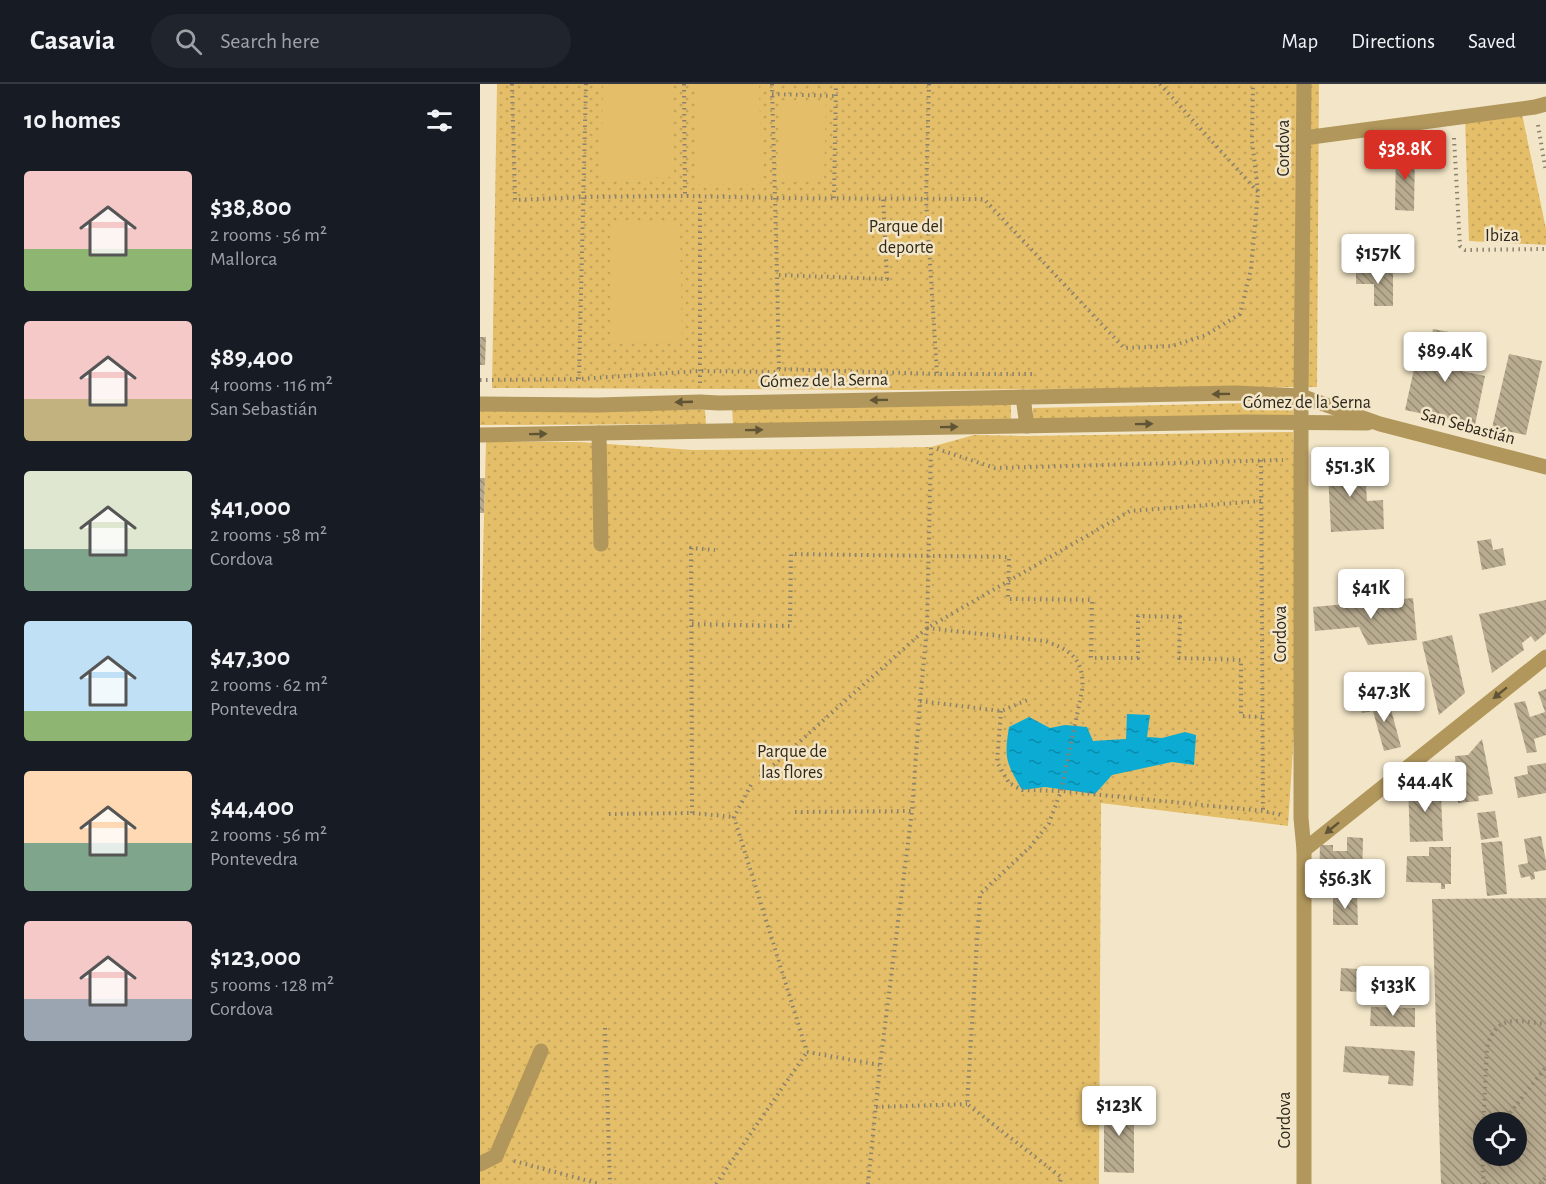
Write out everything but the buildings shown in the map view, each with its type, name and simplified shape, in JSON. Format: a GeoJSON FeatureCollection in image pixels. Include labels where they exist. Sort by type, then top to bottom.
{"type":"FeatureCollection","features":[{"type":"Feature","properties":{"kind":"street","name":"Cordova"},"geometry":{"type":"LineString","coordinates":[[1304,84],[1301,396],[1304,1184]]}},
{"type":"Feature","properties":{"kind":"street"},"geometry":{"type":"LineString","coordinates":[[1304,138],[1540,106]]}},
{"type":"Feature","properties":{"kind":"street","name":"Gómez de la Serna"},"geometry":{"type":"LineString","coordinates":[[480,404],[598,405],[1236,393],[1301,396],[1380,424]]}},
{"type":"Feature","properties":{"kind":"street"},"geometry":{"type":"LineString","coordinates":[[1023,397],[1027,426]]}},
{"type":"Feature","properties":{"kind":"street"},"geometry":{"type":"LineString","coordinates":[[719,403],[725,431]]}},
{"type":"Feature","properties":{"kind":"street","name":"Gómez de la Serna"},"geometry":{"type":"LineString","coordinates":[[480,435],[1247,422],[1380,424]]}},
{"type":"Feature","properties":{"kind":"street","name":"San Sebastián"},"geometry":{"type":"LineString","coordinates":[[1380,424],[1546,467]]}},
{"type":"Feature","properties":{"kind":"street"},"geometry":{"type":"LineString","coordinates":[[599,433],[601,544]]}},
{"type":"Feature","properties":{"kind":"street"},"geometry":{"type":"LineString","coordinates":[[1304,850],[1546,657]]}},
{"type":"Feature","properties":{"kind":"street"},"geometry":{"type":"LineString","coordinates":[[480,1164],[496,1156],[541,1051]]}},
{"type":"Feature","properties":{"kind":"path"},"geometry":{"type":"LineString","coordinates":[[512,84],[515,200],[583,196],[984,199],[1124,348],[1172,346],[1206,335],[1240,314],[1251,269],[1258,192],[1252,140],[1253,84]]}},
{"type":"Feature","properties":{"kind":"path"},"geometry":{"type":"LineString","coordinates":[[579,379],[586,84]]}},
{"type":"Feature","properties":{"kind":"path"},"geometry":{"type":"LineString","coordinates":[[684,84],[685,196]]}},
{"type":"Feature","properties":{"kind":"path"},"geometry":{"type":"LineString","coordinates":[[772,84],[779,369]]}},
{"type":"Feature","properties":{"kind":"path"},"geometry":{"type":"LineString","coordinates":[[834,198],[836,84]]}},
{"type":"Feature","properties":{"kind":"path"},"geometry":{"type":"LineString","coordinates":[[929,84],[926,199],[937,374]]}},
{"type":"Feature","properties":{"kind":"path"},"geometry":{"type":"LineString","coordinates":[[1160,84],[1258,192]]}},
{"type":"Feature","properties":{"kind":"path"},"geometry":{"type":"LineString","coordinates":[[772,94],[836,96]]}},
{"type":"Feature","properties":{"kind":"path"},"geometry":{"type":"LineString","coordinates":[[1540,106],[1546,172]]}},
{"type":"Feature","properties":{"kind":"path","name":"Ibiza"},"geometry":{"type":"LineString","coordinates":[[1453,119],[1460,246],[1465,250],[1546,249]]}},
{"type":"Feature","properties":{"kind":"path"},"geometry":{"type":"LineString","coordinates":[[700,197],[700,402]]}},
{"type":"Feature","properties":{"kind":"path"},"geometry":{"type":"LineString","coordinates":[[777,275],[887,279],[883,198]]}},
{"type":"Feature","properties":{"kind":"path"},"geometry":{"type":"LineString","coordinates":[[480,380],[579,379],[699,371],[776,372],[779,369],[937,374],[1040,374]]}},
{"type":"Feature","properties":{"kind":"path"},"geometry":{"type":"LineString","coordinates":[[868,1184],[880,1065],[912,812],[927,628],[931,447],[995,468],[1302,459]]}},
{"type":"Feature","properties":{"kind":"path"},"geometry":{"type":"LineString","coordinates":[[1261,460],[1263,811]]}},
{"type":"Feature","properties":{"kind":"path"},"geometry":{"type":"LineString","coordinates":[[760,777],[927,628],[1130,511],[1261,501]]}},
{"type":"Feature","properties":{"kind":"path"},"geometry":{"type":"LineString","coordinates":[[692,813],[690,548],[715,550]]}},
{"type":"Feature","properties":{"kind":"path"},"geometry":{"type":"LineString","coordinates":[[692,624],[790,626],[791,554],[1009,557],[1008,599],[1092,600],[1091,658],[1138,658],[1138,616],[1180,617],[1179,658],[1241,660],[1241,716],[1262,717]]}},
{"type":"Feature","properties":{"kind":"path"},"geometry":{"type":"LineString","coordinates":[[927,628],[1045,641],[1062,646],[1076,658],[1083,679],[1061,791],[1049,823],[1030,847],[980,894],[967,1104]]}},
{"type":"Feature","properties":{"kind":"path"},"geometry":{"type":"LineString","coordinates":[[920,701],[1001,711],[1030,699]]}},
{"type":"Feature","properties":{"kind":"path"},"geometry":{"type":"LineString","coordinates":[[1001,711],[997,762],[1009,783],[1022,790],[1061,791],[1263,811],[1301,818]]}},
{"type":"Feature","properties":{"kind":"path"},"geometry":{"type":"LineString","coordinates":[[751,785],[734,818],[807,1053]]}},
{"type":"Feature","properties":{"kind":"path"},"geometry":{"type":"LineString","coordinates":[[795,812],[912,812]]}},
{"type":"Feature","properties":{"kind":"path"},"geometry":{"type":"LineString","coordinates":[[609,814],[692,813],[734,818]]}},
{"type":"Feature","properties":{"kind":"path"},"geometry":{"type":"LineString","coordinates":[[1484,1112],[1487,1048],[1495,1030],[1503,1022],[1512,1020],[1546,1024]]}},
{"type":"Feature","properties":{"kind":"path"},"geometry":{"type":"LineString","coordinates":[[605,1028],[610,1184]]}},
{"type":"Feature","properties":{"kind":"path"},"geometry":{"type":"LineString","coordinates":[[807,1053],[880,1065]]}},
{"type":"Feature","properties":{"kind":"path"},"geometry":{"type":"LineString","coordinates":[[716,1184],[807,1053]]}},
{"type":"Feature","properties":{"kind":"path"},"geometry":{"type":"LineString","coordinates":[[1511,1112],[1546,1067]]}},
{"type":"Feature","properties":{"kind":"path"},"geometry":{"type":"LineString","coordinates":[[876,1107],[967,1104],[1060,1177],[1060,1184]]}},
{"type":"Feature","properties":{"kind":"path"},"geometry":{"type":"LineString","coordinates":[[496,1156],[600,1184]]}},
{"type":"Feature","properties":{"kind":"path"},"geometry":{"type":"LineString","coordinates":[[1483,1166],[1485,1184]]}},
{"type":"Feature","properties":{"kind":"path"},"geometry":{"type":"LineString","coordinates":[[1540,1184],[1546,1177]]}},
{"type":"Feature","properties":{"kind":"green space","name":"Parque del deporte"},"geometry":{"type":"Polygon","coordinates":[[[497,84],[1319,84],[1317,387],[896,390],[492,388],[497,84]]]}},
{"type":"Feature","properties":{"kind":"green space"},"geometry":{"type":"Polygon","coordinates":[[[603,84],[672,84],[674,177],[601,180],[603,84]]]}},
{"type":"Feature","properties":{"kind":"green space"},"geometry":{"type":"Polygon","coordinates":[[[695,84],[759,84],[762,184],[695,184],[695,84]]]}},
{"type":"Feature","properties":{"kind":"green space"},"geometry":{"type":"Polygon","coordinates":[[[782,103],[826,103],[824,181],[775,182],[782,103]]]}},
{"type":"Feature","properties":{"kind":"green space"},"geometry":{"type":"Polygon","coordinates":[[[1521,109],[1546,229],[1546,245],[1469,241],[1465,117],[1521,109]]]}},
{"type":"Feature","properties":{"kind":"green space"},"geometry":{"type":"Polygon","coordinates":[[[680,221],[682,341],[610,344],[610,222],[680,221]]]}},
{"type":"Feature","properties":{"kind":"green space"},"geometry":{"type":"Polygon","coordinates":[[[1293,402],[1293,419],[1033,422],[1033,408],[1293,402]]]}},
{"type":"Feature","properties":{"kind":"green space"},"geometry":{"type":"Polygon","coordinates":[[[1011,404],[1011,422],[733,424],[732,408],[1011,404]]]}},
{"type":"Feature","properties":{"kind":"green space"},"geometry":{"type":"Polygon","coordinates":[[[480,409],[705,410],[706,424],[480,425],[480,409]]]}},
{"type":"Feature","properties":{"kind":"green space","name":"Parque de las flores"},"geometry":{"type":"Polygon","coordinates":[[[1293,432],[1301,626],[1288,826],[1101,803],[1099,1184],[480,1184],[480,668],[486,442],[579,442],[693,450],[807,449],[931,447],[974,435],[1293,432]]]}},
{"type":"Feature","properties":{"kind":"water"},"geometry":{"type":"Polygon","coordinates":[[[1127,714],[1150,715],[1147,737],[1162,738],[1185,732],[1196,735],[1194,765],[1172,762],[1112,775],[1095,794],[1045,787],[1022,790],[1008,760],[1009,727],[1029,717],[1050,728],[1065,725],[1087,727],[1093,741],[1126,739],[1127,714]]]}}]}
